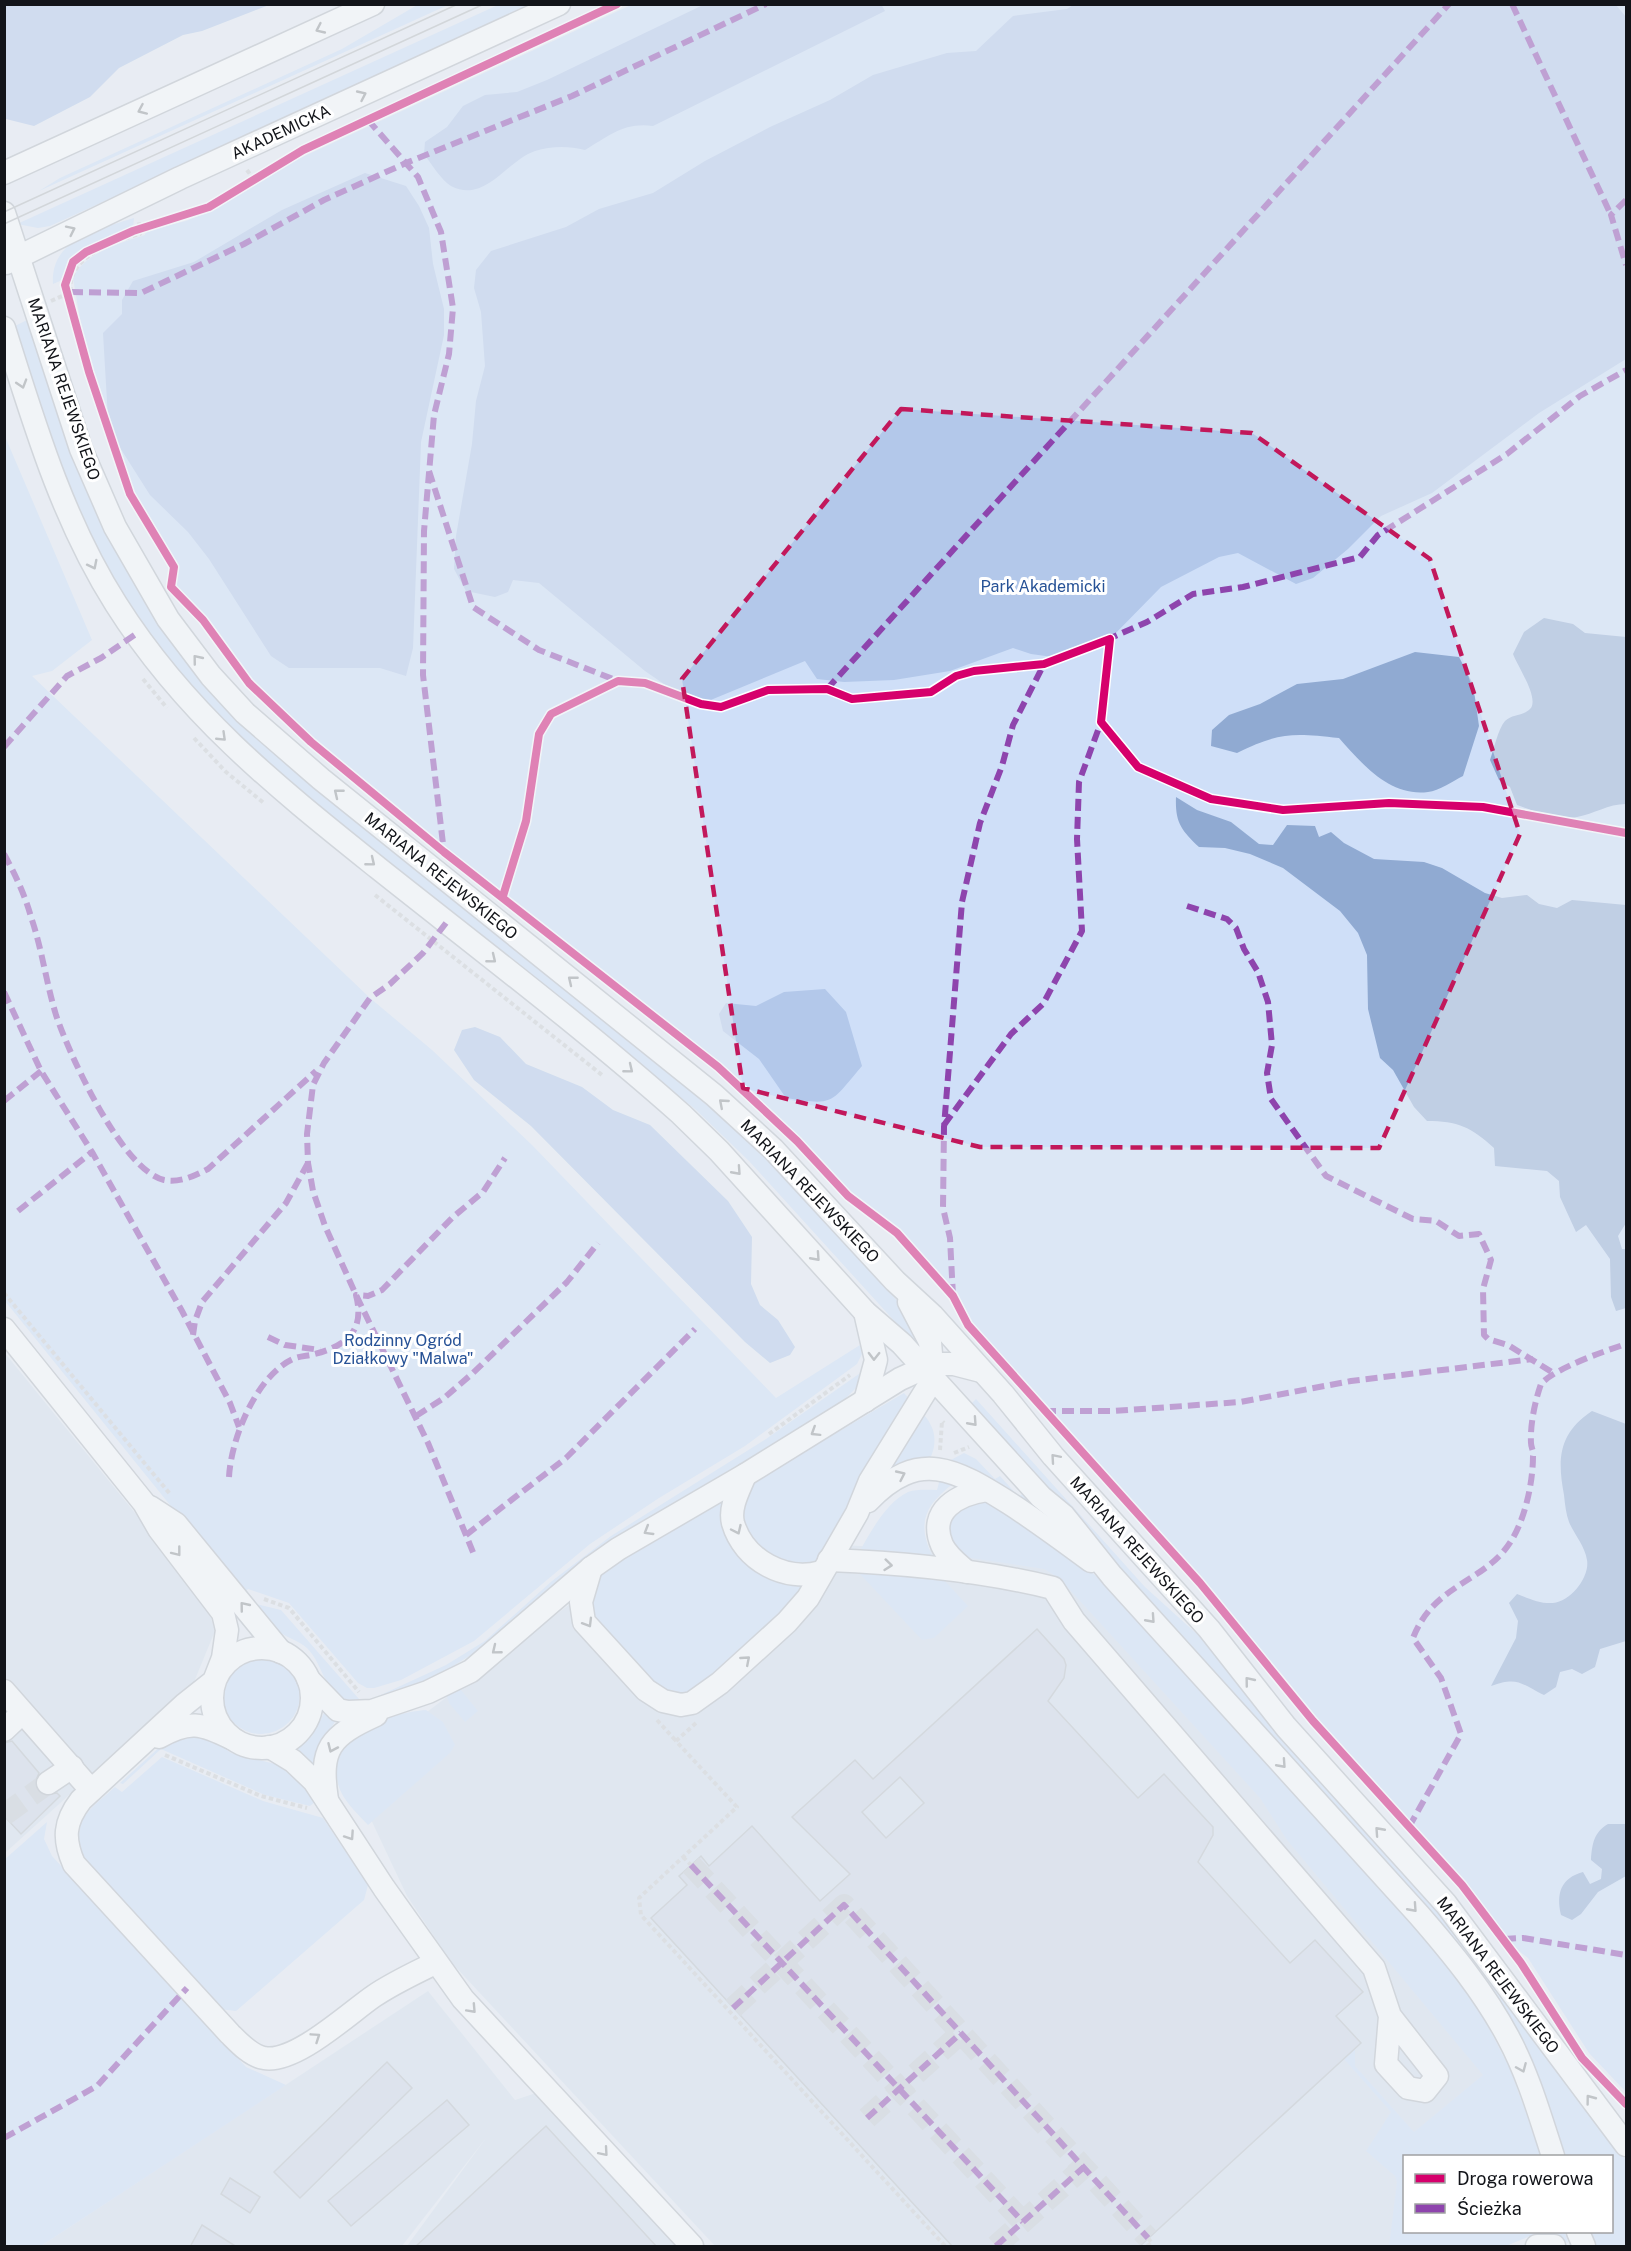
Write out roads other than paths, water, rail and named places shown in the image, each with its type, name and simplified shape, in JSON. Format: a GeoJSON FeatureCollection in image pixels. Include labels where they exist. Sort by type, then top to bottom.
{"type":"FeatureCollection","features":[{"type":"Feature","properties":{"kind":"street"},"geometry":{"type":"LineString","coordinates":[[4,173],[373,4]]}},
{"type":"Feature","properties":{"kind":"street","name":"AKADEMICKA"},"geometry":{"type":"LineString","coordinates":[[11,259],[180,178],[559,4]]}},
{"type":"Feature","properties":{"kind":"street","name":"MARIANA REJEWSKIEGO"},"geometry":{"type":"LineString","coordinates":[[4,213],[11,259],[35,304],[81,449],[115,527],[168,619],[211,676],[245,713],[321,779],[740,1116],[773,1149],[895,1281],[933,1316],[1053,1456],[1209,1629],[1286,1727],[1446,1904],[1626,2145]]}},
{"type":"Feature","properties":{"kind":"street","name":"MARIANA REJEWSKIEGO"},"geometry":{"type":"LineString","coordinates":[[4,328],[44,453],[75,528],[115,603],[176,687],[210,724],[283,791],[681,1114],[719,1151],[866,1312],[930,1370],[950,1414],[1064,1516],[1112,1576],[1419,1915],[1462,1967],[1509,2038],[1535,2101],[1552,2155]]}},
{"type":"Feature","properties":{"kind":"street"},"geometry":{"type":"LineString","coordinates":[[591,1568],[581,1602],[584,1622],[646,1690],[663,1701],[681,1705],[701,1698],[787,1622],[808,1598],[857,1513],[870,1481],[920,1402],[930,1370],[930,1342],[917,1314],[895,1281]]}},
{"type":"Feature","properties":{"kind":"street"},"geometry":{"type":"LineString","coordinates":[[865,1401],[876,1360],[866,1312]]}},
{"type":"Feature","properties":{"kind":"street"},"geometry":{"type":"LineString","coordinates":[[4,1329],[144,1503],[159,1529],[223,1613],[227,1630],[223,1658],[214,1681],[211,1697],[214,1713],[221,1727],[232,1738]]}},
{"type":"Feature","properties":{"kind":"street"},"geometry":{"type":"LineString","coordinates":[[332,1809],[324,1774],[331,1745],[338,1735],[471,1671],[591,1568],[865,1401],[930,1370],[954,1364],[981,1371]]}},
{"type":"Feature","properties":{"kind":"street"},"geometry":{"type":"LineString","coordinates":[[857,1513],[893,1479],[910,1471],[936,1468],[965,1476],[1058,1536],[1112,1576]]}},
{"type":"Feature","properties":{"kind":"street"},"geometry":{"type":"LineString","coordinates":[[745,1475],[733,1505],[733,1523],[747,1545],[770,1569],[780,1573],[825,1566],[967,1572],[1016,1578],[1053,1588],[1074,1621],[1374,1968],[1390,2016]]}},
{"type":"Feature","properties":{"kind":"street"},"geometry":{"type":"LineString","coordinates":[[967,1572],[945,1549],[939,1527],[945,1509],[957,1498],[966,1493],[987,1490]]}},
{"type":"Feature","properties":{"kind":"street"},"geometry":{"type":"LineString","coordinates":[[144,1503],[176,1524],[281,1652],[297,1663],[308,1679],[338,1710],[372,1711],[415,1697]]}},
{"type":"Feature","properties":{"kind":"street"},"geometry":{"type":"LineString","coordinates":[[281,1652],[265,1648],[249,1649],[234,1656],[222,1667],[214,1681],[185,1704],[91,1790],[71,1812],[66,1828],[67,1848],[74,1864],[230,2034],[246,2049],[263,2058],[282,2057],[297,2050],[376,1994],[435,1963]]}},
{"type":"Feature","properties":{"kind":"street"},"geometry":{"type":"LineString","coordinates":[[137,1749],[179,1726],[203,1726],[244,1745],[270,1747],[284,1743],[296,1734],[311,1708],[308,1679]]}},
{"type":"Feature","properties":{"kind":"street"},"geometry":{"type":"LineString","coordinates":[[4,1691],[91,1790]]}},
{"type":"Feature","properties":{"kind":"street"},"geometry":{"type":"LineString","coordinates":[[4,1730],[22,1713]]}},
{"type":"Feature","properties":{"kind":"street"},"geometry":{"type":"LineString","coordinates":[[270,1747],[293,1761],[314,1781],[435,1963],[463,2000],[692,2247]]}},
{"type":"Feature","properties":{"kind":"street"},"geometry":{"type":"LineString","coordinates":[[48,1783],[72,1767]]}},
{"type":"Feature","properties":{"kind":"street"},"geometry":{"type":"LineString","coordinates":[[1578,2233],[1584,2247]]}},
{"type":"Feature","properties":{"kind":"street"},"geometry":{"type":"LineString","coordinates":[[1537,2247],[1554,2247]]}},
{"type":"Feature","properties":{"kind":"tunnel"},"geometry":{"type":"LineString","coordinates":[[4,1815],[48,1783]]}},
{"type":"Feature","properties":{"kind":"tunnel"},"geometry":{"type":"LineString","coordinates":[[691,1865],[1023,2222]]}},
{"type":"Feature","properties":{"kind":"tunnel"},"geometry":{"type":"LineString","coordinates":[[733,2008],[844,1905],[1148,2238]]}},
{"type":"Feature","properties":{"kind":"tunnel"},"geometry":{"type":"LineString","coordinates":[[867,2118],[961,2033]]}},
{"type":"Feature","properties":{"kind":"tunnel"},"geometry":{"type":"LineString","coordinates":[[996,2246],[1084,2167]]}},
{"type":"Feature","properties":{"kind":"tram line"},"geometry":{"type":"LineString","coordinates":[[4,212],[458,4]]}},
{"type":"Feature","properties":{"kind":"tram line"},"geometry":{"type":"LineString","coordinates":[[4,224],[484,4]]}},
{"type":"Feature","properties":{"kind":"park label","name":"Park Akademicki"},"geometry":{"type":"Point","coordinates":[1043,586]}},
{"type":"Feature","properties":{"kind":"park label","name":"Rodzinny Ogród Działkowy \"Malwa\""},"geometry":{"type":"Point","coordinates":[403,1349]}}]}
